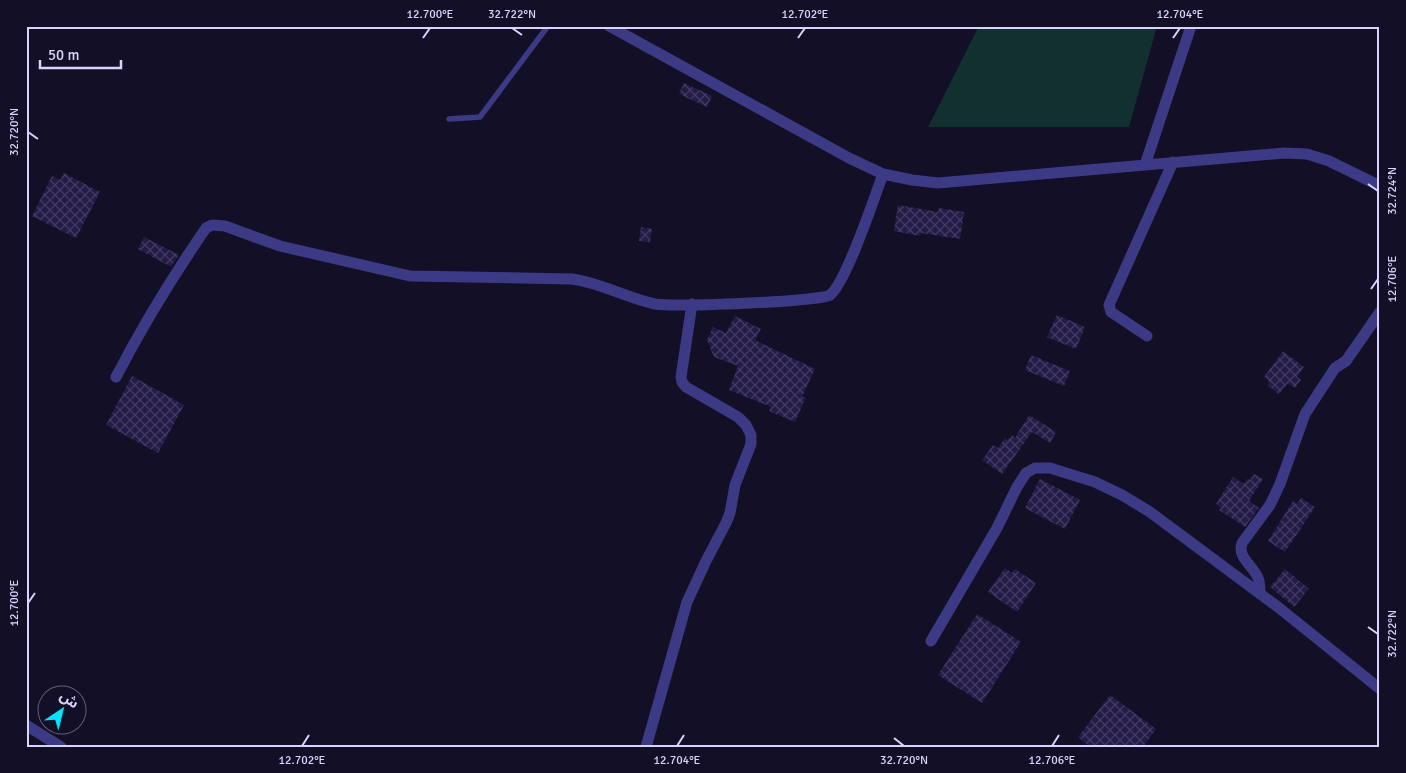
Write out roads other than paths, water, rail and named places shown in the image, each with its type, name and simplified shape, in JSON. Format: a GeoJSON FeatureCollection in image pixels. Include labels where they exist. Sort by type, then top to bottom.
{"type":"FeatureCollection","features":[{"type":"Feature","properties":{"kind":"street"},"geometry":{"type":"LineString","coordinates":[[609,26],[848,158],[883,174],[938,182],[1284,153],[1307,154],[1329,161],[1380,186]]}},
{"type":"Feature","properties":{"kind":"street"},"geometry":{"type":"LineString","coordinates":[[1145,165],[1191,26]]}},
{"type":"Feature","properties":{"kind":"street"},"geometry":{"type":"LineString","coordinates":[[1147,336],[1111,312],[1109,305],[1173,162]]}},
{"type":"Feature","properties":{"kind":"street"},"geometry":{"type":"LineString","coordinates":[[116,377],[141,328],[179,267],[206,228],[212,225],[225,226],[280,246],[410,276],[572,279],[586,281],[637,300],[659,304],[760,303],[813,299],[829,295],[836,288],[852,255],[883,174]]}},
{"type":"Feature","properties":{"kind":"street"},"geometry":{"type":"LineString","coordinates":[[646,747],[687,602],[726,523],[730,513],[734,485],[751,444],[751,435],[746,425],[738,417],[686,387],[682,382],[681,377],[692,304]]}},
{"type":"Feature","properties":{"kind":"street"},"geometry":{"type":"LineString","coordinates":[[1260,594],[1260,580],[1255,570],[1242,556],[1240,549],[1242,543],[1270,505],[1277,491],[1305,414],[1335,368],[1346,360],[1380,312]]}},
{"type":"Feature","properties":{"kind":"street"},"geometry":{"type":"LineString","coordinates":[[931,641],[997,528],[1017,486],[1026,473],[1035,468],[1050,468],[1095,482],[1122,495],[1150,512],[1260,594],[1380,689]]}},
{"type":"Feature","properties":{"kind":"street"},"geometry":{"type":"LineString","coordinates":[[26,724],[61,747]]}},
{"type":"Feature","properties":{"kind":"lane"},"geometry":{"type":"LineString","coordinates":[[449,119],[480,117],[548,26]]}}]}
